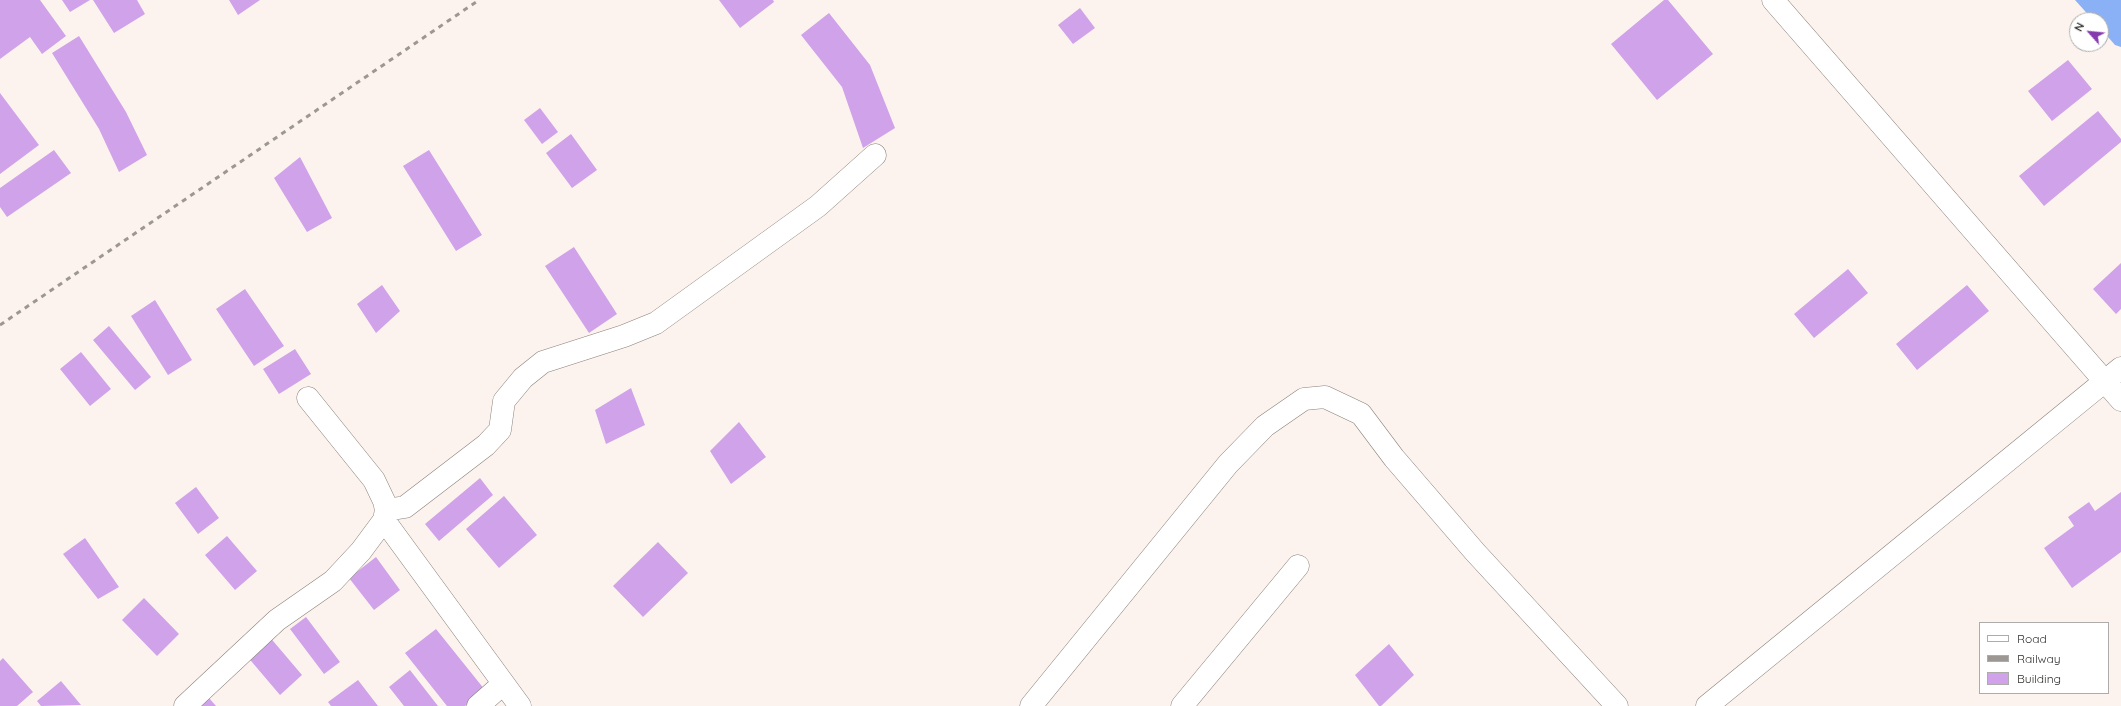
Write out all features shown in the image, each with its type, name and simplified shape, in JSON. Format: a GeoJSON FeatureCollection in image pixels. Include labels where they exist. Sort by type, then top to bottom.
{"type":"FeatureCollection","features":[{"type":"Feature","properties":{"kind":"street"},"geometry":{"type":"LineString","coordinates":[[1773,0],[2114,374],[2121,400]]}},
{"type":"Feature","properties":{"kind":"street"},"geometry":{"type":"LineString","coordinates":[[185,706],[278,620],[333,581],[361,552],[385,515],[405,506],[486,445],[500,430],[504,402],[523,378],[543,362],[624,336],[656,323],[818,206],[875,155]]}},
{"type":"Feature","properties":{"kind":"street"},"geometry":{"type":"LineString","coordinates":[[1707,706],[2114,374]]}},
{"type":"Feature","properties":{"kind":"street"},"geometry":{"type":"LineString","coordinates":[[1032,706],[1228,464],[1272,422],[1304,399],[1325,397],[1361,414],[1394,458],[1475,552],[1617,706]]}},
{"type":"Feature","properties":{"kind":"street"},"geometry":{"type":"LineString","coordinates":[[308,398],[374,480],[384,501],[385,515],[520,706]]}},
{"type":"Feature","properties":{"kind":"street"},"geometry":{"type":"LineString","coordinates":[[1182,706],[1298,566]]}},
{"type":"Feature","properties":{"kind":"street"},"geometry":{"type":"LineString","coordinates":[[478,706],[503,684]]}},
{"type":"Feature","properties":{"kind":"water"},"geometry":{"type":"Polygon","coordinates":[[[2075,0],[2121,0],[2121,47],[2115,45],[2109,38],[2109,12],[2086,12],[2075,0]]]}},
{"type":"Feature","properties":{"kind":"building"},"geometry":{"type":"Polygon","coordinates":[[[0,0],[40,0],[66,36],[42,54],[30,37],[0,59],[0,0]]]}},
{"type":"Feature","properties":{"kind":"building"},"geometry":{"type":"Polygon","coordinates":[[[62,0],[90,0],[70,12],[62,0]]]}},
{"type":"Feature","properties":{"kind":"building"},"geometry":{"type":"Polygon","coordinates":[[[93,0],[137,0],[145,14],[114,33],[93,0]]]}},
{"type":"Feature","properties":{"kind":"building"},"geometry":{"type":"Polygon","coordinates":[[[229,0],[260,0],[238,15],[229,0]]]}},
{"type":"Feature","properties":{"kind":"building"},"geometry":{"type":"Polygon","coordinates":[[[719,0],[773,0],[774,2],[740,28],[719,0]]]}},
{"type":"Feature","properties":{"kind":"building"},"geometry":{"type":"Polygon","coordinates":[[[1664,0],[1668,0],[1713,54],[1657,100],[1611,44],[1664,0]]]}},
{"type":"Feature","properties":{"kind":"building"},"geometry":{"type":"Polygon","coordinates":[[[1080,8],[1095,28],[1073,44],[1058,25],[1080,8]]]}},
{"type":"Feature","properties":{"kind":"building"},"geometry":{"type":"Polygon","coordinates":[[[829,13],[870,65],[895,128],[863,148],[842,87],[801,35],[829,13]]]}},
{"type":"Feature","properties":{"kind":"building"},"geometry":{"type":"Polygon","coordinates":[[[79,36],[126,112],[147,155],[119,172],[99,129],[52,53],[79,36]]]}},
{"type":"Feature","properties":{"kind":"building"},"geometry":{"type":"Polygon","coordinates":[[[2068,60],[2092,89],[2052,121],[2028,91],[2068,60]]]}},
{"type":"Feature","properties":{"kind":"building"},"geometry":{"type":"Polygon","coordinates":[[[0,93],[39,145],[0,174],[0,93]]]}},
{"type":"Feature","properties":{"kind":"building"},"geometry":{"type":"Polygon","coordinates":[[[540,108],[558,132],[542,144],[524,120],[540,108]]]}},
{"type":"Feature","properties":{"kind":"building"},"geometry":{"type":"Polygon","coordinates":[[[2098,111],[2121,139],[2121,142],[2044,206],[2019,176],[2098,111]]]}},
{"type":"Feature","properties":{"kind":"building"},"geometry":{"type":"Polygon","coordinates":[[[571,134],[597,170],[572,188],[546,153],[571,134]]]}},
{"type":"Feature","properties":{"kind":"building"},"geometry":{"type":"Polygon","coordinates":[[[54,150],[71,173],[7,217],[0,207],[0,188],[54,150]]]}},
{"type":"Feature","properties":{"kind":"building"},"geometry":{"type":"Polygon","coordinates":[[[429,150],[482,235],[456,251],[403,166],[429,150]]]}},
{"type":"Feature","properties":{"kind":"building"},"geometry":{"type":"Polygon","coordinates":[[[300,157],[332,218],[307,232],[274,178],[300,157]]]}},
{"type":"Feature","properties":{"kind":"building"},"geometry":{"type":"Polygon","coordinates":[[[574,247],[617,314],[589,333],[545,266],[574,247]]]}},
{"type":"Feature","properties":{"kind":"building"},"geometry":{"type":"Polygon","coordinates":[[[2121,263],[2121,309],[2116,314],[2093,289],[2121,263]]]}},
{"type":"Feature","properties":{"kind":"building"},"geometry":{"type":"Polygon","coordinates":[[[1848,269],[1868,293],[1814,338],[1794,314],[1848,269]]]}},
{"type":"Feature","properties":{"kind":"building"},"geometry":{"type":"Polygon","coordinates":[[[382,285],[400,311],[376,333],[357,304],[382,285]]]}},
{"type":"Feature","properties":{"kind":"building"},"geometry":{"type":"Polygon","coordinates":[[[1967,285],[1989,311],[1917,370],[1896,344],[1967,285]]]}},
{"type":"Feature","properties":{"kind":"building"},"geometry":{"type":"Polygon","coordinates":[[[245,289],[284,346],[254,366],[216,309],[245,289]]]}},
{"type":"Feature","properties":{"kind":"building"},"geometry":{"type":"Polygon","coordinates":[[[155,300],[192,360],[168,375],[131,316],[155,300]]]}},
{"type":"Feature","properties":{"kind":"building"},"geometry":{"type":"Polygon","coordinates":[[[109,326],[151,377],[135,390],[93,340],[109,326]]]}},
{"type":"Feature","properties":{"kind":"building"},"geometry":{"type":"Polygon","coordinates":[[[295,349],[311,374],[279,394],[263,369],[295,349]]]}},
{"type":"Feature","properties":{"kind":"building"},"geometry":{"type":"Polygon","coordinates":[[[81,352],[111,389],[90,406],[60,369],[81,352]]]}},
{"type":"Feature","properties":{"kind":"building"},"geometry":{"type":"Polygon","coordinates":[[[631,388],[645,425],[606,444],[595,410],[631,388]]]}},
{"type":"Feature","properties":{"kind":"building"},"geometry":{"type":"Polygon","coordinates":[[[739,422],[766,457],[731,484],[710,451],[739,422]]]}},
{"type":"Feature","properties":{"kind":"building"},"geometry":{"type":"Polygon","coordinates":[[[480,478],[493,495],[439,541],[425,524],[480,478]]]}},
{"type":"Feature","properties":{"kind":"building"},"geometry":{"type":"Polygon","coordinates":[[[196,487],[219,518],[198,534],[175,503],[196,487]]]}},
{"type":"Feature","properties":{"kind":"building"},"geometry":{"type":"Polygon","coordinates":[[[2121,492],[2121,552],[2072,588],[2044,548],[2074,526],[2068,517],[2089,502],[2095,511],[2121,492]]]}},
{"type":"Feature","properties":{"kind":"building"},"geometry":{"type":"Polygon","coordinates":[[[504,496],[537,535],[499,568],[466,529],[504,496]]]}},
{"type":"Feature","properties":{"kind":"building"},"geometry":{"type":"Polygon","coordinates":[[[227,536],[257,571],[235,590],[205,555],[227,536]]]}},
{"type":"Feature","properties":{"kind":"building"},"geometry":{"type":"Polygon","coordinates":[[[85,538],[119,587],[98,599],[63,554],[85,538]]]}},
{"type":"Feature","properties":{"kind":"building"},"geometry":{"type":"Polygon","coordinates":[[[658,542],[688,573],[643,617],[613,586],[658,542]]]}},
{"type":"Feature","properties":{"kind":"building"},"geometry":{"type":"Polygon","coordinates":[[[376,557],[400,590],[374,610],[349,578],[376,557]]]}},
{"type":"Feature","properties":{"kind":"building"},"geometry":{"type":"Polygon","coordinates":[[[144,598],[179,634],[157,656],[122,620],[144,598]]]}},
{"type":"Feature","properties":{"kind":"building"},"geometry":{"type":"Polygon","coordinates":[[[306,617],[340,662],[324,674],[290,629],[306,617]]]}},
{"type":"Feature","properties":{"kind":"building"},"geometry":{"type":"Polygon","coordinates":[[[436,629],[485,690],[465,706],[447,706],[405,653],[436,629]]]}},
{"type":"Feature","properties":{"kind":"building"},"geometry":{"type":"Polygon","coordinates":[[[268,635],[302,675],[280,695],[246,655],[268,635]]]}},
{"type":"Feature","properties":{"kind":"building"},"geometry":{"type":"Polygon","coordinates":[[[1389,644],[1414,675],[1381,706],[1379,706],[1355,675],[1389,644]]]}},
{"type":"Feature","properties":{"kind":"building"},"geometry":{"type":"Polygon","coordinates":[[[3,658],[33,692],[17,706],[0,706],[0,661],[3,658]]]}},
{"type":"Feature","properties":{"kind":"building"},"geometry":{"type":"Polygon","coordinates":[[[410,670],[438,706],[404,706],[389,687],[410,670]]]}},
{"type":"Feature","properties":{"kind":"building"},"geometry":{"type":"Polygon","coordinates":[[[358,680],[378,706],[331,706],[328,702],[358,680]]]}},
{"type":"Feature","properties":{"kind":"building"},"geometry":{"type":"Polygon","coordinates":[[[61,681],[81,705],[41,706],[37,701],[61,681]]]}},
{"type":"Feature","properties":{"kind":"building"},"geometry":{"type":"Polygon","coordinates":[[[209,698],[216,706],[200,706],[209,698]]]}},
{"type":"Feature","properties":{"kind":"railway"},"geometry":{"type":"LineString","coordinates":[[0,325],[479,0]]}}]}
